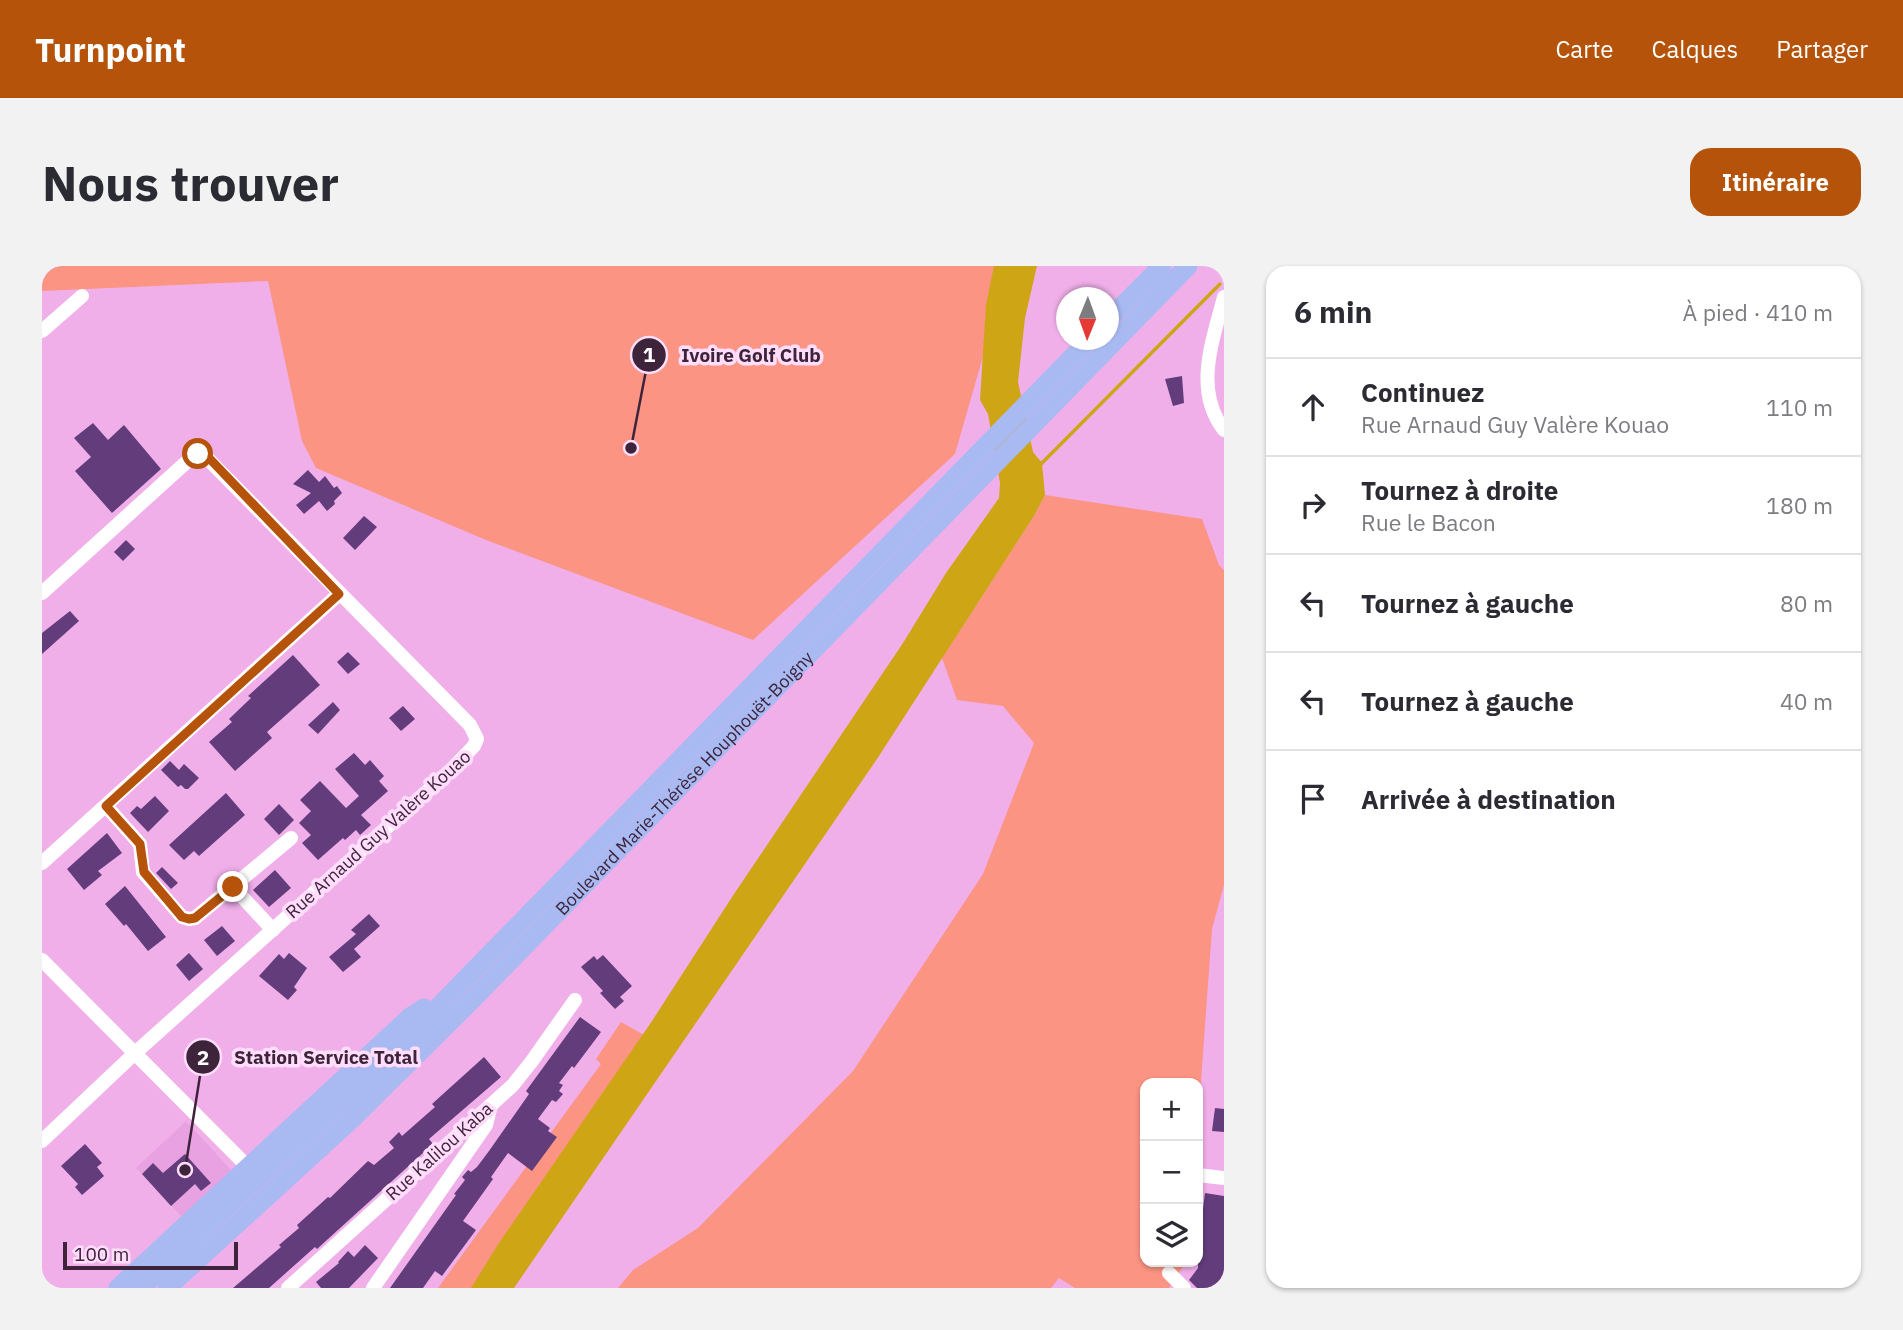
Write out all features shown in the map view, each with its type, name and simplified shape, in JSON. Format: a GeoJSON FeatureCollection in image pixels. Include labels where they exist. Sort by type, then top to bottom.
{"type":"FeatureCollection","features":[{"type":"Feature","properties":{"kind":"main road"},"geometry":{"type":"LineString","coordinates":[[1119,309],[1162,266]]}},
{"type":"Feature","properties":{"kind":"main road","name":"Boulevard Marie-Thérèse Houphouët-Boigny"},"geometry":{"type":"LineString","coordinates":[[141,1288],[369,1078],[989,451],[1034,423],[1188,266]]}},
{"type":"Feature","properties":{"kind":"main road","name":"Boulevard Marie-Thérèse Houphouët-Boigny"},"geometry":{"type":"LineString","coordinates":[[167,1288],[352,1119],[460,1012],[989,451],[1034,397],[1079,350]]}},
{"type":"Feature","properties":{"kind":"main road"},"geometry":{"type":"LineString","coordinates":[[118,1288],[410,1017],[458,987]]}},
{"type":"Feature","properties":{"kind":"street"},"geometry":{"type":"LineString","coordinates":[[42,331],[82,296]]}},
{"type":"Feature","properties":{"kind":"street"},"geometry":{"type":"LineString","coordinates":[[1224,297],[1208,359],[1207,390],[1216,418],[1224,430]]}},
{"type":"Feature","properties":{"kind":"street","name":"Rue Arnaud Guy Valère Kouao"},"geometry":{"type":"LineString","coordinates":[[42,593],[198,454],[210,459],[339,594],[470,725],[477,739],[474,746],[451,770],[135,1053],[42,1141]]}},
{"type":"Feature","properties":{"kind":"street"},"geometry":{"type":"LineString","coordinates":[[42,863],[339,594]]}},
{"type":"Feature","properties":{"kind":"street"},"geometry":{"type":"LineString","coordinates":[[106,806],[140,844],[144,872],[182,917],[189,919],[195,918],[291,838]]}},
{"type":"Feature","properties":{"kind":"street"},"geometry":{"type":"LineString","coordinates":[[233,887],[273,930]]}},
{"type":"Feature","properties":{"kind":"street"},"geometry":{"type":"LineString","coordinates":[[42,960],[249,1168]]}},
{"type":"Feature","properties":{"kind":"street","name":"Rue Kalilou Kaba"},"geometry":{"type":"LineString","coordinates":[[288,1288],[513,1085],[575,1000]]}},
{"type":"Feature","properties":{"kind":"street"},"geometry":{"type":"LineString","coordinates":[[373,1288],[486,1125],[491,1105]]}},
{"type":"Feature","properties":{"kind":"street"},"geometry":{"type":"LineString","coordinates":[[1203,1176],[1224,1178]]}},
{"type":"Feature","properties":{"kind":"street"},"geometry":{"type":"LineString","coordinates":[[1169,1273],[1184,1288]]}},
{"type":"Feature","properties":{"kind":"shaded area"},"geometry":{"type":"Polygon","coordinates":[[[42,266],[1009,266],[955,454],[753,640],[486,540],[316,468],[302,441],[268,281],[42,291],[42,266]]]}},
{"type":"Feature","properties":{"kind":"shaded area"},"geometry":{"type":"Polygon","coordinates":[[[994,266],[1037,266],[1025,318],[1018,382],[1033,452],[1042,463],[1045,495],[877,759],[514,1288],[471,1288],[650,1024],[903,643],[946,573],[999,498],[1000,483],[988,414],[980,400],[986,305],[994,266]]]}},
{"type":"Feature","properties":{"kind":"shaded area"},"geometry":{"type":"Polygon","coordinates":[[[1045,495],[1202,519],[1219,565],[1224,570],[1224,885],[1212,929],[1201,1078],[1140,1078],[1140,1267],[1183,1267],[1169,1288],[1075,1288],[1059,1278],[1051,1288],[618,1288],[633,1270],[698,1228],[853,1071],[983,874],[1034,743],[1003,706],[957,700],[942,658],[1045,495]]]}},
{"type":"Feature","properties":{"kind":"shaded area"},"geometry":{"type":"Polygon","coordinates":[[[621,1022],[660,1044],[489,1288],[438,1288],[601,1064],[596,1059],[621,1022]]]}},
{"type":"Feature","properties":{"kind":"shaded area"},"geometry":{"type":"Polygon","coordinates":[[[186,1121],[233,1172],[183,1218],[136,1168],[186,1121]]]}},
{"type":"Feature","properties":{"kind":"building"},"geometry":{"type":"Polygon","coordinates":[[[1182,376],[1184,403],[1173,406],[1165,379],[1182,376]]]}},
{"type":"Feature","properties":{"kind":"building"},"geometry":{"type":"Polygon","coordinates":[[[93,423],[108,440],[124,425],[161,469],[112,513],[75,471],[91,457],[74,438],[93,423]]]}},
{"type":"Feature","properties":{"kind":"building"},"geometry":{"type":"Polygon","coordinates":[[[308,470],[319,482],[325,476],[334,488],[337,486],[342,493],[327,511],[319,501],[304,514],[296,505],[311,493],[293,484],[308,470]]]}},
{"type":"Feature","properties":{"kind":"building"},"geometry":{"type":"Polygon","coordinates":[[[364,516],[377,527],[355,550],[343,538],[364,516]]]}},
{"type":"Feature","properties":{"kind":"building"},"geometry":{"type":"Polygon","coordinates":[[[126,540],[135,549],[123,561],[114,552],[126,540]]]}},
{"type":"Feature","properties":{"kind":"building"},"geometry":{"type":"Polygon","coordinates":[[[70,611],[79,621],[42,654],[42,633],[70,611]]]}},
{"type":"Feature","properties":{"kind":"building"},"geometry":{"type":"Polygon","coordinates":[[[348,652],[360,664],[348,674],[337,662],[348,652]]]}},
{"type":"Feature","properties":{"kind":"building"},"geometry":{"type":"Polygon","coordinates":[[[293,655],[320,685],[267,732],[272,738],[235,771],[209,742],[232,722],[229,719],[251,698],[248,696],[293,655]]]}},
{"type":"Feature","properties":{"kind":"building"},"geometry":{"type":"Polygon","coordinates":[[[333,702],[340,710],[318,734],[308,725],[333,702]]]}},
{"type":"Feature","properties":{"kind":"building"},"geometry":{"type":"Polygon","coordinates":[[[403,706],[415,719],[401,731],[389,718],[403,706]]]}},
{"type":"Feature","properties":{"kind":"building"},"geometry":{"type":"Polygon","coordinates":[[[354,753],[365,765],[370,760],[384,776],[379,781],[388,791],[361,815],[371,825],[360,835],[356,830],[345,840],[343,838],[318,860],[302,843],[311,835],[299,823],[311,811],[300,800],[320,781],[346,808],[359,796],[335,769],[354,753]]]}},
{"type":"Feature","properties":{"kind":"building"},"geometry":{"type":"Polygon","coordinates":[[[170,761],[179,770],[184,764],[199,778],[188,789],[181,785],[178,787],[161,770],[170,761]]]}},
{"type":"Feature","properties":{"kind":"building"},"geometry":{"type":"Polygon","coordinates":[[[226,793],[245,815],[199,856],[194,851],[184,860],[169,845],[226,793]]]}},
{"type":"Feature","properties":{"kind":"building"},"geometry":{"type":"Polygon","coordinates":[[[155,796],[169,811],[148,832],[130,813],[137,806],[141,809],[155,796]]]}},
{"type":"Feature","properties":{"kind":"building"},"geometry":{"type":"Polygon","coordinates":[[[279,804],[294,820],[279,835],[264,819],[279,804]]]}},
{"type":"Feature","properties":{"kind":"building"},"geometry":{"type":"Polygon","coordinates":[[[107,833],[122,853],[98,871],[102,875],[84,890],[67,869],[107,833]]]}},
{"type":"Feature","properties":{"kind":"building"},"geometry":{"type":"Polygon","coordinates":[[[162,867],[178,883],[171,889],[156,873],[162,867]]]}},
{"type":"Feature","properties":{"kind":"building"},"geometry":{"type":"Polygon","coordinates":[[[275,870],[291,888],[269,907],[253,890],[275,870]]]}},
{"type":"Feature","properties":{"kind":"building"},"geometry":{"type":"Polygon","coordinates":[[[125,886],[166,937],[148,951],[105,904],[125,886]]]}},
{"type":"Feature","properties":{"kind":"building"},"geometry":{"type":"Polygon","coordinates":[[[369,914],[380,926],[354,949],[361,957],[343,972],[329,957],[356,934],[351,930],[369,914]]]}},
{"type":"Feature","properties":{"kind":"building"},"geometry":{"type":"Polygon","coordinates":[[[222,926],[235,941],[217,956],[204,940],[222,926]]]}},
{"type":"Feature","properties":{"kind":"building"},"geometry":{"type":"Polygon","coordinates":[[[189,953],[203,969],[189,981],[176,965],[189,953]]]}},
{"type":"Feature","properties":{"kind":"building"},"geometry":{"type":"Polygon","coordinates":[[[289,953],[307,968],[294,987],[297,990],[288,1000],[259,976],[279,954],[284,959],[289,953]]]}},
{"type":"Feature","properties":{"kind":"building"},"geometry":{"type":"Polygon","coordinates":[[[603,955],[632,986],[620,997],[624,1001],[615,1009],[581,967],[594,956],[597,960],[603,955]]]}},
{"type":"Feature","properties":{"kind":"building"},"geometry":{"type":"Polygon","coordinates":[[[580,1017],[601,1032],[559,1083],[563,1085],[559,1091],[563,1094],[556,1102],[552,1100],[538,1119],[557,1137],[532,1171],[508,1153],[463,1221],[476,1230],[442,1276],[435,1271],[423,1288],[390,1288],[456,1195],[454,1194],[465,1180],[462,1177],[468,1170],[471,1172],[477,1167],[489,1151],[529,1094],[526,1091],[580,1017]]]}},
{"type":"Feature","properties":{"kind":"building"},"geometry":{"type":"Polygon","coordinates":[[[484,1057],[501,1077],[429,1139],[433,1144],[317,1249],[315,1247],[269,1288],[233,1288],[281,1247],[279,1245],[299,1228],[297,1225],[368,1161],[374,1165],[394,1148],[389,1142],[399,1132],[402,1136],[435,1107],[432,1104],[484,1057]]]}},
{"type":"Feature","properties":{"kind":"building"},"geometry":{"type":"Polygon","coordinates":[[[1215,1108],[1224,1109],[1224,1132],[1212,1131],[1215,1108]]]}},
{"type":"Feature","properties":{"kind":"building"},"geometry":{"type":"Polygon","coordinates":[[[85,1144],[102,1163],[97,1167],[104,1176],[82,1195],[75,1187],[78,1184],[61,1166],[85,1144]]]}},
{"type":"Feature","properties":{"kind":"building"},"geometry":{"type":"Polygon","coordinates":[[[185,1154],[211,1183],[201,1191],[195,1184],[171,1206],[142,1174],[153,1163],[163,1173],[185,1154]]]}},
{"type":"Feature","properties":{"kind":"building"},"geometry":{"type":"Polygon","coordinates":[[[1205,1193],[1224,1196],[1224,1288],[1197,1288],[1189,1280],[1198,1267],[1203,1267],[1205,1193]]]}},
{"type":"Feature","properties":{"kind":"building"},"geometry":{"type":"Polygon","coordinates":[[[365,1245],[378,1258],[349,1288],[321,1288],[316,1282],[339,1263],[348,1251],[354,1257],[365,1245]]]}},
{"type":"Feature","properties":{"kind":"waterway"},"geometry":{"type":"LineString","coordinates":[[1041,464],[1220,284]]}},
{"type":"Feature","properties":{"kind":"place","name":"Ivoire Golf Club"},"geometry":{"type":"Point","coordinates":[631,448]}},
{"type":"Feature","properties":{"kind":"place","name":"Station Service Total"},"geometry":{"type":"Point","coordinates":[185,1170]}},
{"type":"Feature","properties":{"kind":"route"},"geometry":{"type":"LineString","coordinates":[[198,454],[210,459],[339,594],[106,806],[140,844],[144,872],[182,917],[195,918],[233,887]]}}]}
